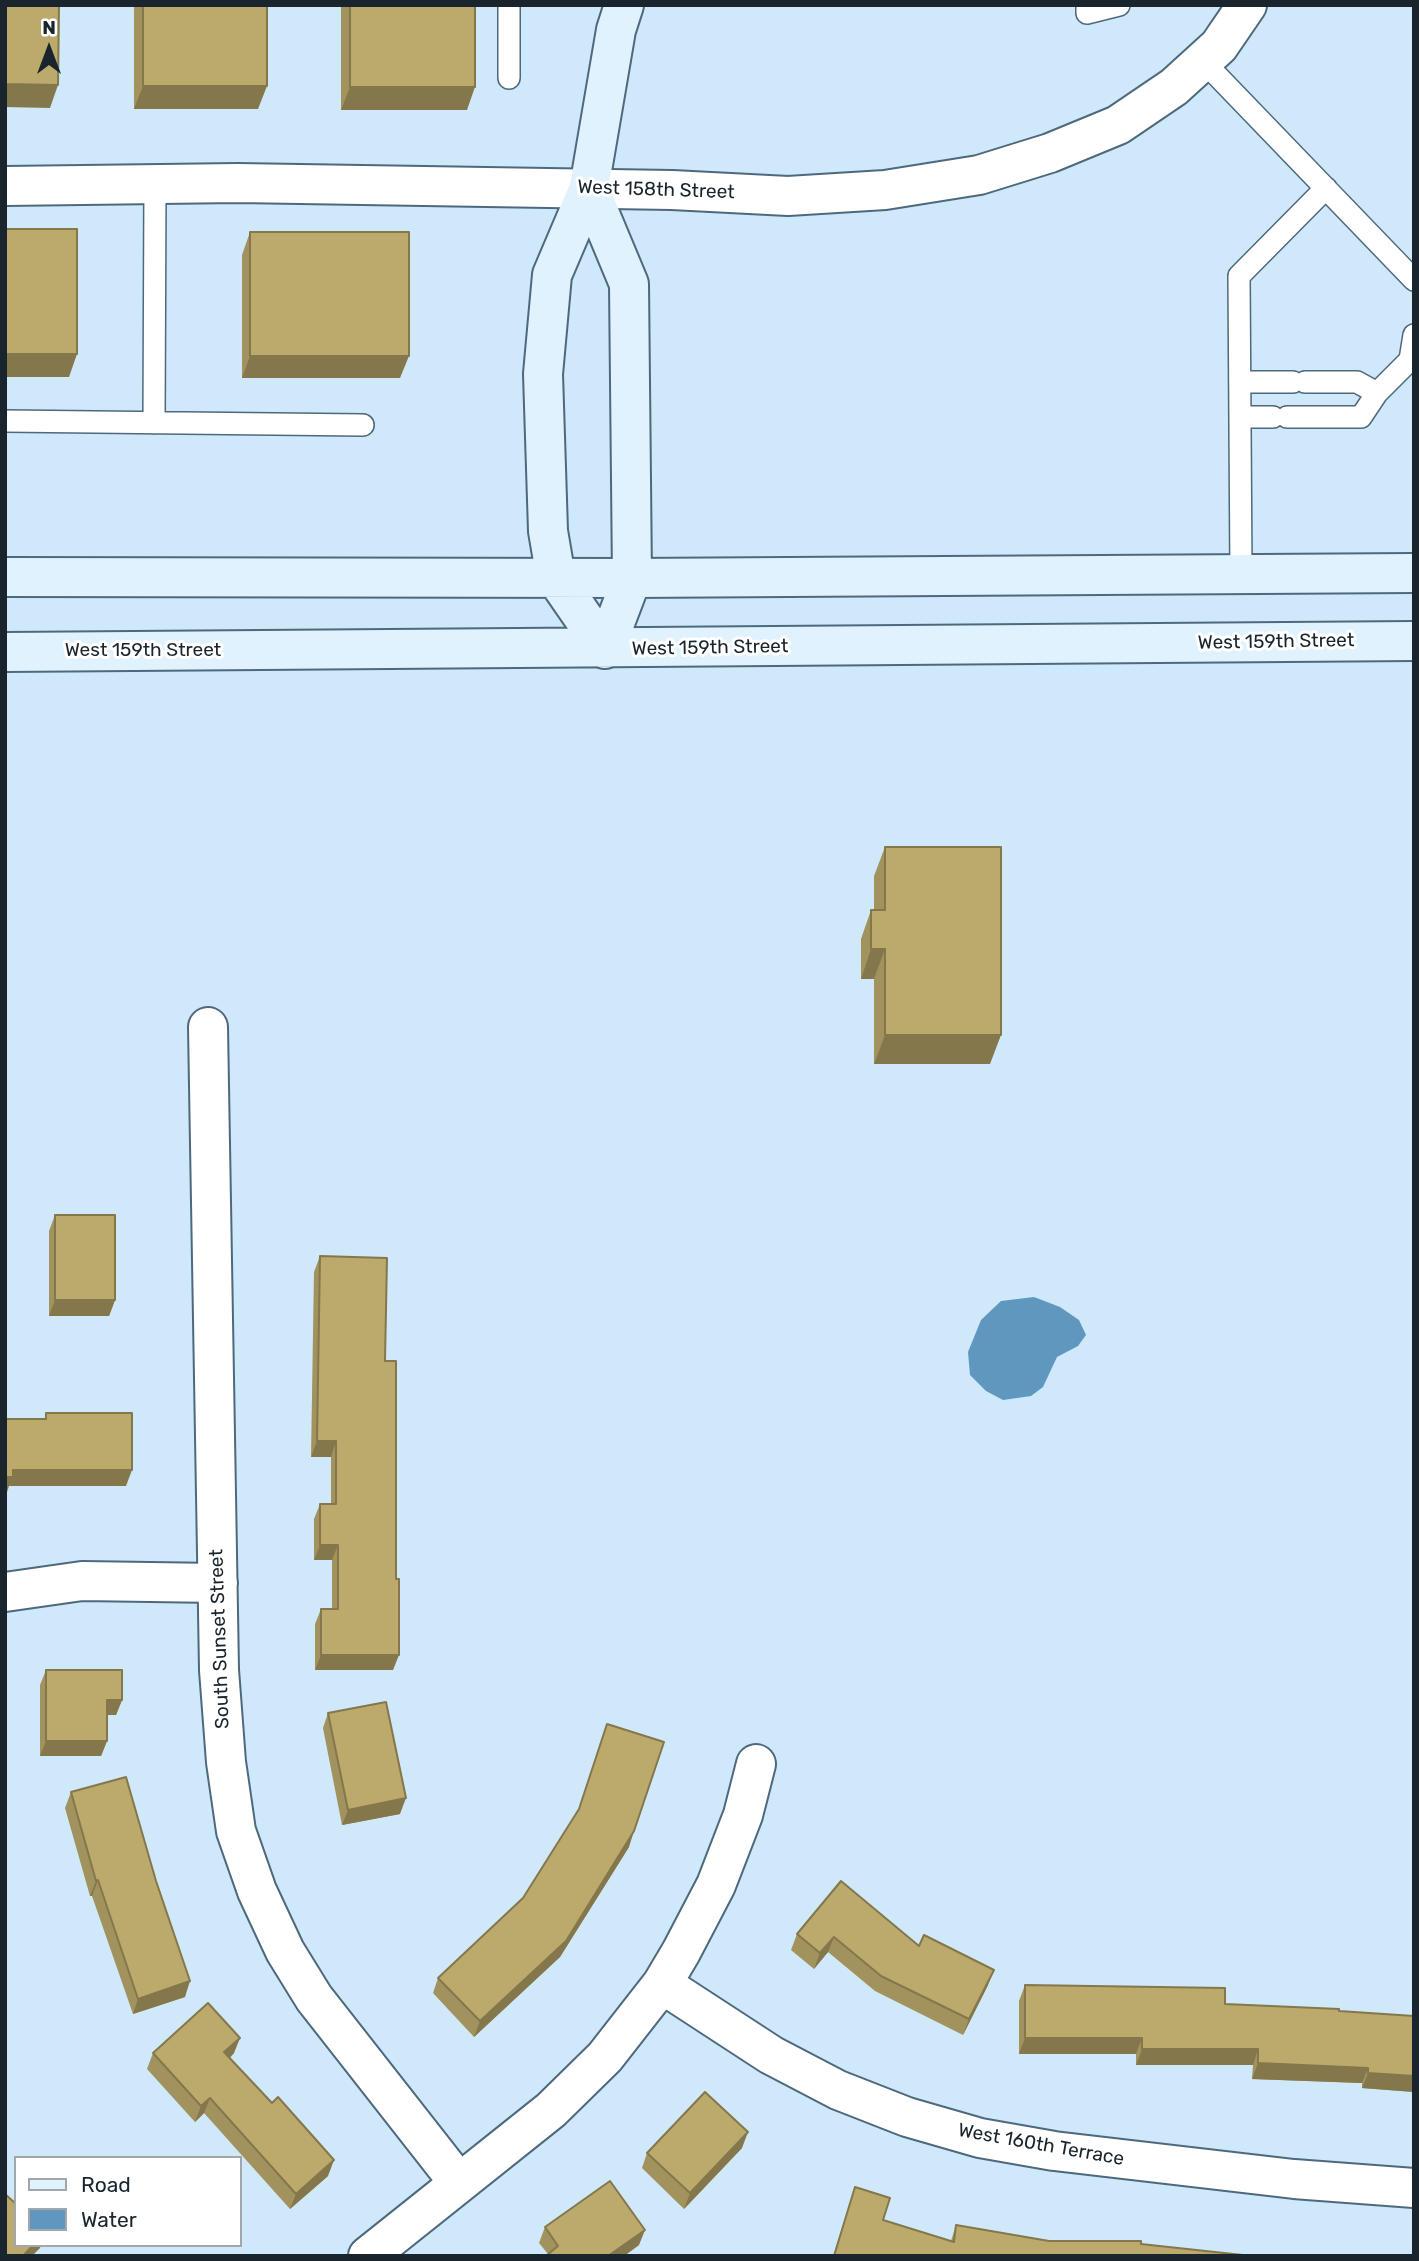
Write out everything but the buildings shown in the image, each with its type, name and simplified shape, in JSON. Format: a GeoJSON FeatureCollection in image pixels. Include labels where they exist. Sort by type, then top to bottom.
{"type":"FeatureCollection","features":[{"type":"Feature","properties":{"kind":"main road"},"geometry":{"type":"LineString","coordinates":[[605,649],[556,578],[548,531],[543,374],[552,275],[589,188],[616,30],[624,5]]}},
{"type":"Feature","properties":{"kind":"main road"},"geometry":{"type":"LineString","coordinates":[[589,188],[629,284],[632,578],[605,649]]}},
{"type":"Feature","properties":{"kind":"main road"},"geometry":{"type":"LineString","coordinates":[[5,577],[632,578],[1414,573]]}},
{"type":"Feature","properties":{"kind":"main road","name":"West 159th Street"},"geometry":{"type":"LineString","coordinates":[[5,652],[605,649],[1414,640]]}},
{"type":"Feature","properties":{"kind":"street","name":"West 158th Street"},"geometry":{"type":"LineString","coordinates":[[5,186],[238,183],[589,188],[788,195],[885,190],[979,175],[1050,153],[1118,125],[1174,88],[1219,47],[1247,5]]}},
{"type":"Feature","properties":{"kind":"street","name":"South Sunset Street"},"geometry":{"type":"LineString","coordinates":[[208,1027],[219,1670],[226,1762],[236,1830],[257,1891],[285,1951],[314,1998],[459,2183]]}},
{"type":"Feature","properties":{"kind":"street"},"geometry":{"type":"LineString","coordinates":[[5,1592],[82,1581],[218,1583]]}},
{"type":"Feature","properties":{"kind":"street"},"geometry":{"type":"LineString","coordinates":[[368,2256],[551,2110],[605,2057],[662,1984],[716,1885],[743,1815],[756,1763]]}},
{"type":"Feature","properties":{"kind":"street","name":"West 160th Terrace"},"geometry":{"type":"LineString","coordinates":[[662,1984],[771,2055],[838,2090],[908,2117],[980,2138],[1054,2151],[1294,2179],[1414,2188]]}},
{"type":"Feature","properties":{"kind":"lane"},"geometry":{"type":"LineString","coordinates":[[509,5],[509,78]]}},
{"type":"Feature","properties":{"kind":"lane"},"geometry":{"type":"LineString","coordinates":[[1087,5],[1087,13],[1119,5]]}},
{"type":"Feature","properties":{"kind":"lane"},"geometry":{"type":"LineString","coordinates":[[1203,61],[1414,280]]}},
{"type":"Feature","properties":{"kind":"lane"},"geometry":{"type":"LineString","coordinates":[[153,423],[155,184]]}},
{"type":"Feature","properties":{"kind":"lane"},"geometry":{"type":"LineString","coordinates":[[1241,574],[1239,276],[1326,188]]}},
{"type":"Feature","properties":{"kind":"lane"},"geometry":{"type":"LineString","coordinates":[[1241,418],[1361,417],[1377,393],[1410,360],[1414,335]]}},
{"type":"Feature","properties":{"kind":"lane"},"geometry":{"type":"LineString","coordinates":[[1240,382],[1357,382],[1377,393]]}},
{"type":"Feature","properties":{"kind":"lane"},"geometry":{"type":"LineString","coordinates":[[5,421],[363,425]]}},
{"type":"Feature","properties":{"kind":"water"},"geometry":{"type":"Polygon","coordinates":[[[1034,1297],[1060,1307],[1079,1320],[1086,1335],[1078,1346],[1057,1357],[1043,1387],[1031,1396],[1003,1400],[986,1391],[970,1375],[968,1352],[981,1320],[1001,1301],[1034,1297]]]}}]}
